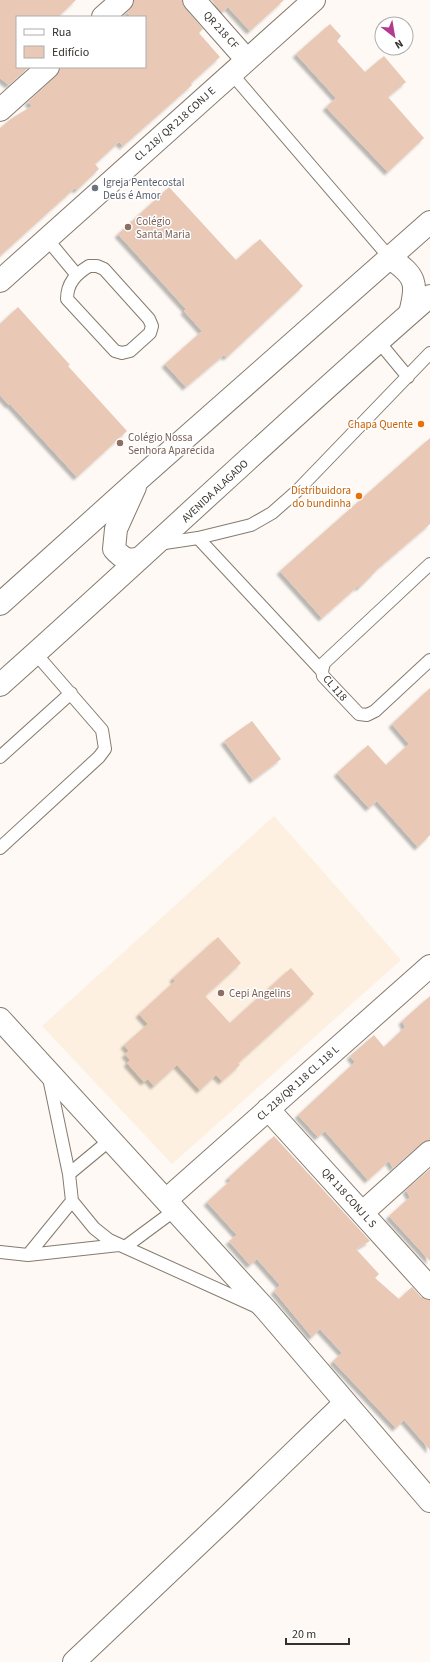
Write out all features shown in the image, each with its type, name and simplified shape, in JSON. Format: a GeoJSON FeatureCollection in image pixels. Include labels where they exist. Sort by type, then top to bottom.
{"type":"FeatureCollection","features":[{"type":"Feature","properties":{"kind":"street"},"geometry":{"type":"LineString","coordinates":[[104,16],[122,0]]}},
{"type":"Feature","properties":{"kind":"street","name":"QR 218 CF"},"geometry":{"type":"LineString","coordinates":[[194,0],[240,67]]}},
{"type":"Feature","properties":{"kind":"street","name":"CL 218/ QR 218 CONJ E"},"geometry":{"type":"LineString","coordinates":[[0,281],[314,0]]}},
{"type":"Feature","properties":{"kind":"street"},"geometry":{"type":"LineString","coordinates":[[0,110],[47,68]]}},
{"type":"Feature","properties":{"kind":"street"},"geometry":{"type":"LineString","coordinates":[[0,604],[138,479],[430,222]]}},
{"type":"Feature","properties":{"kind":"street"},"geometry":{"type":"LineString","coordinates":[[390,258],[410,275],[413,281],[415,293],[410,314]]}},
{"type":"Feature","properties":{"kind":"street","name":"AVENIDA ALAGADO"},"geometry":{"type":"LineString","coordinates":[[0,685],[430,296]]}},
{"type":"Feature","properties":{"kind":"street"},"geometry":{"type":"LineString","coordinates":[[138,479],[116,529],[114,549],[127,560],[133,561],[147,552]]}},
{"type":"Feature","properties":{"kind":"street","name":"CL 218/QR 118 CL 118 L"},"geometry":{"type":"LineString","coordinates":[[171,1205],[268,1109],[430,966]]}},
{"type":"Feature","properties":{"kind":"street"},"geometry":{"type":"LineString","coordinates":[[0,1019],[267,1311],[430,1501]]}},
{"type":"Feature","properties":{"kind":"street","name":"QR 118 CONJ L S"},"geometry":{"type":"LineString","coordinates":[[268,1109],[430,1288]]}},
{"type":"Feature","properties":{"kind":"street"},"geometry":{"type":"LineString","coordinates":[[362,1213],[430,1152]]}},
{"type":"Feature","properties":{"kind":"street"},"geometry":{"type":"LineString","coordinates":[[74,1662],[227,1517],[345,1402]]}},
{"type":"Feature","properties":{"kind":"lane"},"geometry":{"type":"LineString","coordinates":[[240,67],[390,258]]}},
{"type":"Feature","properties":{"kind":"lane"},"geometry":{"type":"LineString","coordinates":[[47,239],[76,274]]}},
{"type":"Feature","properties":{"kind":"lane"},"geometry":{"type":"LineString","coordinates":[[88,266],[97,266],[104,269],[149,319],[152,326],[150,333],[130,351],[122,353],[115,350],[68,299],[69,286],[76,274],[88,266]]}},
{"type":"Feature","properties":{"kind":"lane"},"geometry":{"type":"LineString","coordinates":[[379,342],[408,377]]}},
{"type":"Feature","properties":{"kind":"lane"},"geometry":{"type":"LineString","coordinates":[[147,552],[251,525],[272,513],[297,492],[430,354]]}},
{"type":"Feature","properties":{"kind":"lane"},"geometry":{"type":"LineString","coordinates":[[198,538],[322,671]]}},
{"type":"Feature","properties":{"kind":"lane","name":"CL 118"},"geometry":{"type":"LineString","coordinates":[[430,564],[324,663],[322,671],[323,676],[359,714],[367,716],[376,711],[430,660]]}},
{"type":"Feature","properties":{"kind":"lane"},"geometry":{"type":"LineString","coordinates":[[0,848],[99,757],[104,749],[102,730],[36,654]]}},
{"type":"Feature","properties":{"kind":"lane"},"geometry":{"type":"LineString","coordinates":[[0,758],[71,693]]}},
{"type":"Feature","properties":{"kind":"lane"},"geometry":{"type":"LineString","coordinates":[[48,1072],[69,1174],[72,1201],[94,1228],[109,1240],[267,1311]]}},
{"type":"Feature","properties":{"kind":"lane"},"geometry":{"type":"LineString","coordinates":[[69,1174],[110,1140]]}},
{"type":"Feature","properties":{"kind":"lane"},"geometry":{"type":"LineString","coordinates":[[28,1255],[72,1201]]}},
{"type":"Feature","properties":{"kind":"lane"},"geometry":{"type":"LineString","coordinates":[[0,1252],[28,1255],[122,1246],[171,1205]]}},
{"type":"Feature","properties":{"kind":"shaded area","name":"Cepi Angelins"},"geometry":{"type":"Polygon","coordinates":[[[274,816],[401,960],[172,1164],[42,1026],[274,816]]]}},
{"type":"Feature","properties":{"kind":"building"},"geometry":{"type":"Polygon","coordinates":[[[0,0],[76,0],[59,16],[16,16],[16,68],[28,68],[9,85],[0,78],[0,0]]]}},
{"type":"Feature","properties":{"kind":"building"},"geometry":{"type":"Polygon","coordinates":[[[134,0],[182,0],[185,8],[203,29],[199,33],[220,57],[191,83],[192,85],[123,146],[119,142],[95,164],[99,169],[77,190],[75,188],[0,256],[0,128],[12,118],[32,106],[28,102],[56,76],[60,71],[60,68],[146,68],[146,16],[130,16],[127,13],[134,4],[134,0]]]}},
{"type":"Feature","properties":{"kind":"building"},"geometry":{"type":"Polygon","coordinates":[[[211,0],[284,0],[250,31],[228,7],[222,12],[211,0]]]}},
{"type":"Feature","properties":{"kind":"building"},"geometry":{"type":"Polygon","coordinates":[[[330,24],[341,36],[337,41],[365,72],[384,56],[406,82],[388,97],[424,138],[388,172],[326,107],[336,98],[296,54],[330,24]]]}},
{"type":"Feature","properties":{"kind":"building"},"geometry":{"type":"Polygon","coordinates":[[[169,187],[236,260],[260,239],[303,286],[227,357],[224,355],[186,387],[165,364],[202,331],[184,311],[186,309],[118,234],[169,187]]]}},
{"type":"Feature","properties":{"kind":"building"},"geometry":{"type":"Polygon","coordinates":[[[18,307],[70,365],[68,366],[127,431],[77,477],[0,395],[0,324],[18,307]]]}},
{"type":"Feature","properties":{"kind":"building"},"geometry":{"type":"Polygon","coordinates":[[[430,438],[430,524],[375,571],[360,587],[357,587],[322,618],[280,571],[430,438]]]}},
{"type":"Feature","properties":{"kind":"building"},"geometry":{"type":"Polygon","coordinates":[[[430,688],[430,835],[418,847],[377,801],[369,808],[337,773],[368,745],[386,765],[409,744],[392,724],[430,688]]]}},
{"type":"Feature","properties":{"kind":"building"},"geometry":{"type":"Polygon","coordinates":[[[252,721],[281,759],[253,780],[224,741],[252,721]]]}},
{"type":"Feature","properties":{"kind":"building"},"geometry":{"type":"Polygon","coordinates":[[[218,937],[241,963],[205,996],[230,1023],[291,968],[314,994],[238,1063],[240,1065],[222,1081],[216,1075],[200,1090],[177,1065],[154,1086],[148,1079],[144,1082],[127,1063],[130,1060],[125,1054],[129,1051],[124,1045],[148,1024],[139,1014],[175,981],[173,978],[218,937]]]}},
{"type":"Feature","properties":{"kind":"building"},"geometry":{"type":"Polygon","coordinates":[[[430,996],[430,1140],[422,1143],[393,1168],[389,1161],[368,1180],[325,1131],[318,1137],[298,1115],[355,1062],[350,1056],[374,1035],[384,1047],[405,1027],[402,1021],[430,996]]]}},
{"type":"Feature","properties":{"kind":"building"},"geometry":{"type":"Polygon","coordinates":[[[274,1136],[370,1241],[356,1249],[379,1274],[375,1278],[399,1299],[412,1287],[421,1297],[430,1300],[430,1450],[404,1420],[396,1428],[333,1361],[342,1353],[320,1329],[312,1337],[274,1291],[280,1285],[257,1259],[250,1265],[229,1241],[237,1235],[207,1202],[231,1180],[228,1178],[274,1136]]]}},
{"type":"Feature","properties":{"kind":"building"},"geometry":{"type":"Polygon","coordinates":[[[430,1169],[430,1261],[389,1216],[410,1197],[406,1190],[430,1169]]]}},
{"type":"Feature","properties":{"kind":"place","name":"Igreja Pentecostal Deus é Amor"},"geometry":{"type":"Point","coordinates":[95,188]}},
{"type":"Feature","properties":{"kind":"place","name":"Colégio Santa Maria"},"geometry":{"type":"Point","coordinates":[128,227]}},
{"type":"Feature","properties":{"kind":"place","name":"Chapa Quente"},"geometry":{"type":"Point","coordinates":[421,424]}},
{"type":"Feature","properties":{"kind":"place","name":"Colégio Nossa Senhora Aparecida"},"geometry":{"type":"Point","coordinates":[120,443]}},
{"type":"Feature","properties":{"kind":"place","name":"Dístribuidora do bundinha"},"geometry":{"type":"Point","coordinates":[359,496]}},
{"type":"Feature","properties":{"kind":"place","name":"Cepi Angelins"},"geometry":{"type":"Point","coordinates":[221,993]}}]}
